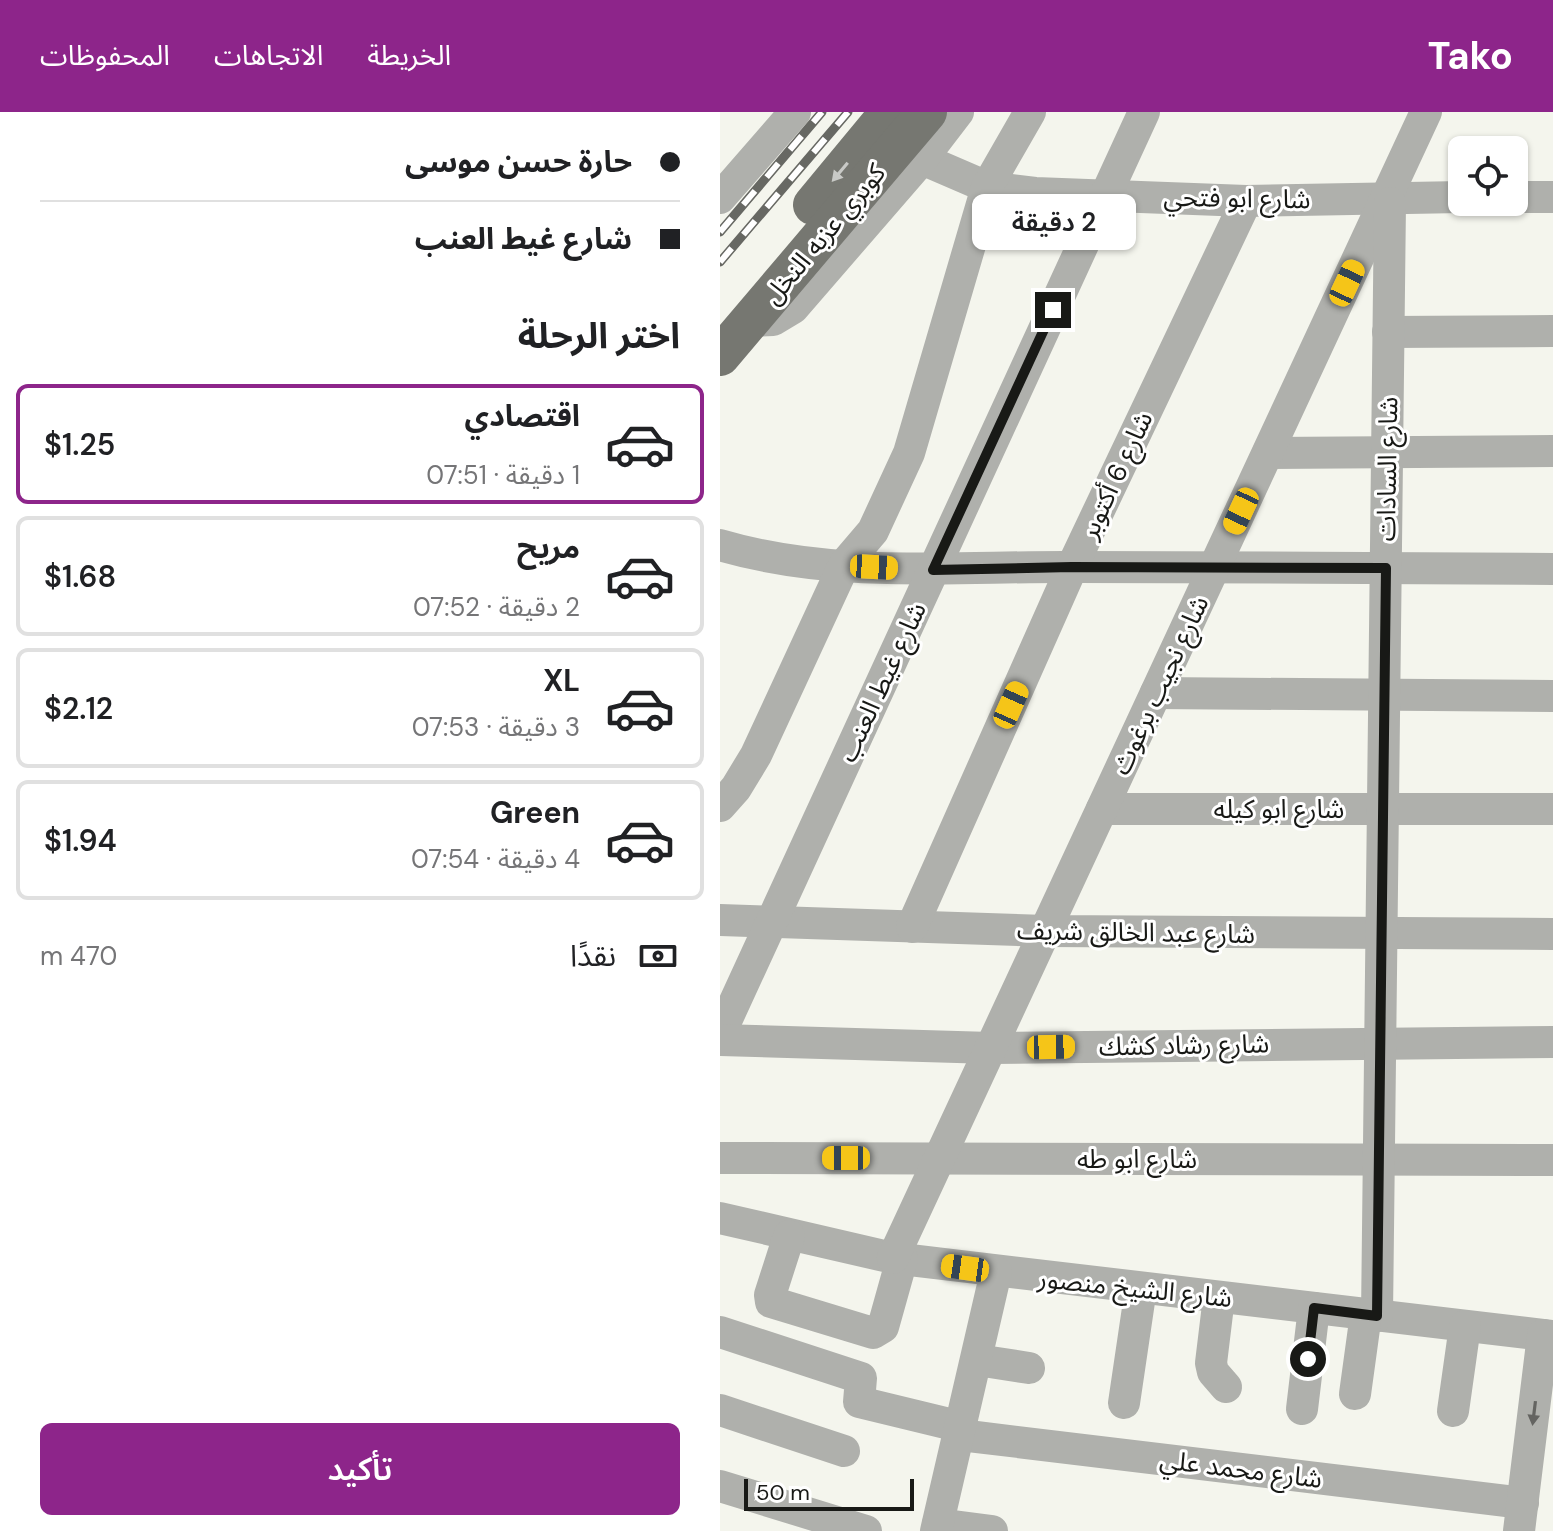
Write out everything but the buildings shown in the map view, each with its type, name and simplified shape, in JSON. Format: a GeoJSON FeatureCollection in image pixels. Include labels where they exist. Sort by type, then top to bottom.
{"type":"FeatureCollection","features":[{"type":"Feature","properties":{"kind":"main road","name":"كوبري عزبه النخل"},"geometry":{"type":"LineString","coordinates":[[775,271],[890,112]]}},
{"type":"Feature","properties":{"kind":"main road","name":"كوبري عزبه النخل"},"geometry":{"type":"LineString","coordinates":[[720,356],[735,318],[775,271],[927,112]]}},
{"type":"Feature","properties":{"kind":"street"},"geometry":{"type":"LineString","coordinates":[[721,196],[795,112]]}},
{"type":"Feature","properties":{"kind":"street"},"geometry":{"type":"LineString","coordinates":[[735,318],[773,320],[793,308],[922,159],[958,112]]}},
{"type":"Feature","properties":{"kind":"street"},"geometry":{"type":"LineString","coordinates":[[720,806],[736,788],[756,755],[844,565],[873,531],[909,453],[987,187],[1030,112]]}},
{"type":"Feature","properties":{"kind":"street","name":"شارع غيط العنب"},"geometry":{"type":"LineString","coordinates":[[720,1034],[1144,112]]}},
{"type":"Feature","properties":{"kind":"street","name":"شارع نجيب برغوث"},"geometry":{"type":"LineString","coordinates":[[789,1236],[770,1295],[771,1302],[873,1333],[883,1327],[898,1259],[940,1158],[1426,112]]}},
{"type":"Feature","properties":{"kind":"street","name":"شارع ابو فتحي"},"geometry":{"type":"LineString","coordinates":[[922,159],[987,187],[1035,193],[1246,201],[1448,197]]}},
{"type":"Feature","properties":{"kind":"street"},"geometry":{"type":"LineString","coordinates":[[1528,197],[1553,197]]}},
{"type":"Feature","properties":{"kind":"street","name":"شارع السادات"},"geometry":{"type":"LineString","coordinates":[[1355,1394],[1371,1315],[1379,1160],[1388,198]]}},
{"type":"Feature","properties":{"kind":"street","name":"شارع 6 أكتوبر"},"geometry":{"type":"LineString","coordinates":[[912,927],[1072,567],[1246,201]]}},
{"type":"Feature","properties":{"kind":"street"},"geometry":{"type":"LineString","coordinates":[[1388,332],[1553,331]]}},
{"type":"Feature","properties":{"kind":"street"},"geometry":{"type":"LineString","coordinates":[[1268,453],[1553,451]]}},
{"type":"Feature","properties":{"kind":"street"},"geometry":{"type":"LineString","coordinates":[[720,545],[763,556],[933,570],[1072,567],[1553,569]]}},
{"type":"Feature","properties":{"kind":"street"},"geometry":{"type":"LineString","coordinates":[[1156,693],[1553,696]]}},
{"type":"Feature","properties":{"kind":"street","name":"شارع ابو كيله"},"geometry":{"type":"LineString","coordinates":[[1102,809],[1553,809]]}},
{"type":"Feature","properties":{"kind":"street","name":"شارع عبد الخالق شريف"},"geometry":{"type":"LineString","coordinates":[[720,920],[1046,931],[1553,934]]}},
{"type":"Feature","properties":{"kind":"street","name":"شارع رشاد كشك"},"geometry":{"type":"LineString","coordinates":[[720,1040],[991,1048],[1553,1042]]}},
{"type":"Feature","properties":{"kind":"street","name":"شارع ابو طه"},"geometry":{"type":"LineString","coordinates":[[720,1158],[1553,1160]]}},
{"type":"Feature","properties":{"kind":"street","name":"شارع الشيخ منصور"},"geometry":{"type":"LineString","coordinates":[[720,1218],[898,1259],[1548,1336]]}},
{"type":"Feature","properties":{"kind":"street"},"geometry":{"type":"LineString","coordinates":[[992,1531],[937,1528],[996,1272]]}},
{"type":"Feature","properties":{"kind":"street"},"geometry":{"type":"LineString","coordinates":[[1124,1403],[1141,1288]]}},
{"type":"Feature","properties":{"kind":"street"},"geometry":{"type":"LineString","coordinates":[[1219,1297],[1211,1363],[1213,1372],[1226,1387]]}},
{"type":"Feature","properties":{"kind":"street"},"geometry":{"type":"LineString","coordinates":[[1302,1409],[1314,1308]]}},
{"type":"Feature","properties":{"kind":"street"},"geometry":{"type":"LineString","coordinates":[[1453,1411],[1465,1326]]}},
{"type":"Feature","properties":{"kind":"street","name":"شارع محمد علي"},"geometry":{"type":"LineString","coordinates":[[720,1332],[861,1378],[859,1402],[961,1431],[1521,1517]]}},
{"type":"Feature","properties":{"kind":"street"},"geometry":{"type":"LineString","coordinates":[[1521,1517],[1548,1336]]}},
{"type":"Feature","properties":{"kind":"street"},"geometry":{"type":"LineString","coordinates":[[977,1360],[1029,1368]]}},
{"type":"Feature","properties":{"kind":"street"},"geometry":{"type":"LineString","coordinates":[[720,1410],[844,1451]]}},
{"type":"Feature","properties":{"kind":"street"},"geometry":{"type":"LineString","coordinates":[[720,1486],[866,1531]]}},
{"type":"Feature","properties":{"kind":"railway"},"geometry":{"type":"LineString","coordinates":[[720,232],[822,112]]}},
{"type":"Feature","properties":{"kind":"railway"},"geometry":{"type":"LineString","coordinates":[[720,262],[848,112]]}},
{"type":"Feature","properties":{"kind":"route"},"geometry":{"type":"LineString","coordinates":[[1053,310],[933,570],[1386,568],[1377,1316],[1314,1308],[1308,1359]]}}]}
